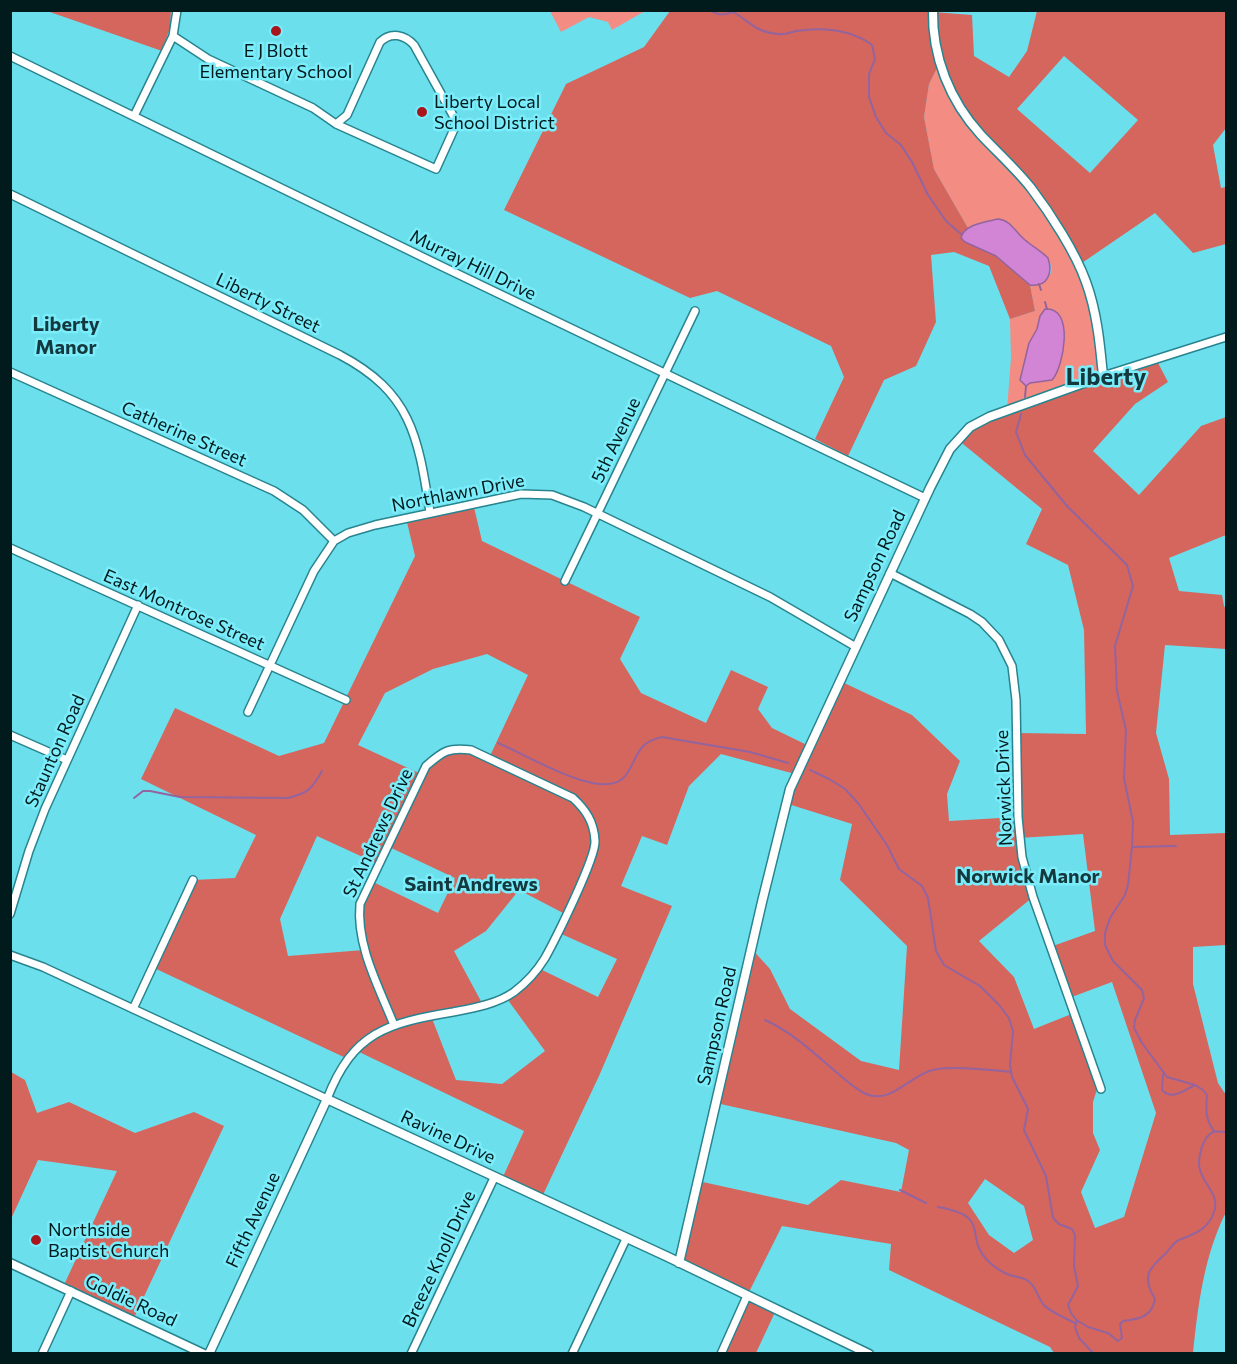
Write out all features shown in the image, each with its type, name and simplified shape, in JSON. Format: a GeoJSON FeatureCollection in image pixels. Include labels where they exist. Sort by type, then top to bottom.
{"type":"FeatureCollection","features":[{"type":"Feature","properties":{"kind":"street"},"geometry":{"type":"LineString","coordinates":[[134,116],[173,36],[177,10]]}},
{"type":"Feature","properties":{"kind":"street"},"geometry":{"type":"LineString","coordinates":[[933,10],[937,54],[955,100],[980,133],[1030,188],[1078,263],[1094,306],[1103,376],[1227,337]]}},
{"type":"Feature","properties":{"kind":"street"},"geometry":{"type":"LineString","coordinates":[[173,36],[208,59],[313,108],[336,124],[436,169],[455,127],[455,119],[414,45],[403,37],[392,35],[380,42],[347,115],[336,124]]}},
{"type":"Feature","properties":{"kind":"street","name":"Murray Hill Drive"},"geometry":{"type":"LineString","coordinates":[[10,56],[925,498]]}},
{"type":"Feature","properties":{"kind":"street","name":"Liberty Street"},"geometry":{"type":"LineString","coordinates":[[10,194],[329,349],[368,371],[394,395],[409,420],[420,455],[430,512]]}},
{"type":"Feature","properties":{"kind":"street","name":"5th Avenue"},"geometry":{"type":"LineString","coordinates":[[565,581],[694,311]]}},
{"type":"Feature","properties":{"kind":"street","name":"Catherine Street"},"geometry":{"type":"LineString","coordinates":[[10,372],[274,491],[303,510],[334,541]]}},
{"type":"Feature","properties":{"kind":"street","name":"Sampson Road"},"geometry":{"type":"LineString","coordinates":[[679,1263],[785,804],[796,774],[925,498],[950,448],[970,427],[1007,410],[1103,376]]}},
{"type":"Feature","properties":{"kind":"street","name":"Northlawn Drive"},"geometry":{"type":"LineString","coordinates":[[334,541],[348,533],[493,498],[532,493],[560,498],[770,597],[856,647]]}},
{"type":"Feature","properties":{"kind":"street"},"geometry":{"type":"LineString","coordinates":[[248,712],[314,571],[334,541]]}},
{"type":"Feature","properties":{"kind":"street","name":"East Montrose Street"},"geometry":{"type":"LineString","coordinates":[[10,548],[346,700]]}},
{"type":"Feature","properties":{"kind":"street","name":"Norwick Drive"},"geometry":{"type":"LineString","coordinates":[[890,573],[976,618],[992,631],[1008,656],[1015,679],[1018,817],[1022,858],[1033,897],[1101,1089]]}},
{"type":"Feature","properties":{"kind":"street","name":"Staunton Road"},"geometry":{"type":"LineString","coordinates":[[10,914],[37,830],[138,606]]}},
{"type":"Feature","properties":{"kind":"street"},"geometry":{"type":"LineString","coordinates":[[10,735],[67,760]]}},
{"type":"Feature","properties":{"kind":"street","name":"St Andrews Drive"},"geometry":{"type":"LineString","coordinates":[[327,1099],[333,1083],[355,1050],[376,1032],[394,1025],[495,1001],[512,993],[528,981],[544,959],[589,866],[596,843],[593,824],[585,808],[573,798],[471,750],[453,748],[440,754],[426,766],[360,904],[358,921],[362,942],[394,1025]]}},
{"type":"Feature","properties":{"kind":"street"},"geometry":{"type":"LineString","coordinates":[[133,1009],[193,880]]}},
{"type":"Feature","properties":{"kind":"street","name":"Ravine Drive"},"geometry":{"type":"LineString","coordinates":[[10,955],[43,967],[869,1353]]}},
{"type":"Feature","properties":{"kind":"street","name":"Fifth Avenue"},"geometry":{"type":"LineString","coordinates":[[209,1353],[327,1099]]}},
{"type":"Feature","properties":{"kind":"street","name":"Breeze Knoll Drive"},"geometry":{"type":"LineString","coordinates":[[411,1353],[494,1178]]}},
{"type":"Feature","properties":{"kind":"street"},"geometry":{"type":"LineString","coordinates":[[572,1353],[626,1239]]}},
{"type":"Feature","properties":{"kind":"street","name":"Goldie Road"},"geometry":{"type":"LineString","coordinates":[[10,1263],[204,1353]]}},
{"type":"Feature","properties":{"kind":"street"},"geometry":{"type":"LineString","coordinates":[[42,1353],[71,1291]]}},
{"type":"Feature","properties":{"kind":"street"},"geometry":{"type":"LineString","coordinates":[[721,1353],[747,1296]]}},
{"type":"Feature","properties":{"kind":"shaded area"},"geometry":{"type":"Polygon","coordinates":[[[47,11],[171,11],[170,28],[162,51],[47,11]]]}},
{"type":"Feature","properties":{"kind":"shaded area"},"geometry":{"type":"Polygon","coordinates":[[[550,11],[645,11],[612,30],[608,22],[589,17],[561,32],[550,11]]]}},
{"type":"Feature","properties":{"kind":"shaded area"},"geometry":{"type":"Polygon","coordinates":[[[670,11],[930,11],[937,68],[929,84],[924,117],[934,169],[968,228],[963,232],[966,242],[996,256],[1030,285],[1035,311],[1010,319],[989,266],[954,252],[931,255],[936,322],[916,366],[884,380],[848,456],[815,439],[844,377],[831,346],[717,291],[690,298],[504,210],[566,84],[644,47],[670,11]]]}},
{"type":"Feature","properties":{"kind":"shaded area"},"geometry":{"type":"Polygon","coordinates":[[[1037,11],[1226,11],[1226,128],[1213,145],[1221,188],[1226,187],[1226,244],[1193,253],[1155,213],[1079,265],[1050,217],[980,133],[944,76],[933,12],[972,15],[974,56],[1009,77],[1027,51],[1037,11]],[[1064,56],[1017,109],[1090,173],[1138,120],[1064,56]]]}},
{"type":"Feature","properties":{"kind":"shaded area"},"geometry":{"type":"Polygon","coordinates":[[[939,63],[1031,188],[1086,282],[1105,374],[1007,410],[1011,358],[1010,319],[1035,311],[1030,285],[1045,281],[1052,267],[1045,256],[1021,237],[1010,224],[983,222],[968,228],[934,169],[924,117],[929,84],[939,63]]]}},
{"type":"Feature","properties":{"kind":"shaded area"},"geometry":{"type":"Polygon","coordinates":[[[998,219],[1010,224],[1025,240],[1048,258],[1050,269],[1048,278],[1041,284],[1030,285],[996,256],[961,238],[963,233],[971,227],[998,219]]]}},
{"type":"Feature","properties":{"kind":"shaded area"},"geometry":{"type":"Polygon","coordinates":[[[1045,309],[1054,311],[1060,317],[1064,327],[1063,351],[1052,380],[1030,383],[1026,386],[1020,380],[1029,343],[1045,309]]]}},
{"type":"Feature","properties":{"kind":"shaded area"},"geometry":{"type":"Polygon","coordinates":[[[1156,359],[1168,382],[1135,404],[1093,451],[1139,495],[1201,426],[1226,417],[1226,535],[1169,558],[1179,591],[1222,595],[1226,609],[1226,649],[1165,645],[1156,733],[1169,779],[1170,835],[1226,833],[1226,945],[1193,947],[1193,984],[1218,1083],[1226,1095],[1226,1212],[1207,1263],[1193,1353],[1054,1353],[1050,1347],[889,1270],[891,1244],[782,1226],[747,1296],[679,1263],[698,1181],[808,1205],[841,1180],[901,1192],[909,1150],[896,1143],[716,1103],[751,948],[770,969],[790,1009],[861,1061],[899,1070],[907,946],[840,880],[852,824],[785,803],[795,774],[721,754],[689,786],[667,845],[642,836],[621,886],[672,906],[599,1076],[541,1199],[501,1181],[524,1131],[355,1050],[348,1059],[152,967],[193,880],[235,878],[256,835],[141,779],[175,708],[279,756],[324,743],[415,556],[406,518],[473,503],[482,541],[640,617],[620,659],[641,693],[706,723],[731,670],[768,687],[758,709],[772,728],[809,746],[840,681],[912,715],[960,761],[947,794],[949,821],[1017,817],[1017,733],[1086,734],[1084,630],[1068,565],[1026,544],[1042,509],[957,439],[970,427],[1156,359]],[[487,654],[433,669],[385,693],[358,745],[421,774],[444,752],[450,750],[489,758],[528,675],[487,654]],[[1083,834],[1019,838],[1033,897],[979,941],[1014,977],[1034,1029],[1074,1013],[1099,1083],[1093,1102],[1093,1133],[1100,1150],[1081,1192],[1095,1228],[1124,1217],[1156,1113],[1112,982],[1069,998],[1050,947],[1095,931],[1083,834]],[[317,836],[280,919],[288,956],[364,950],[358,921],[371,881],[438,913],[455,878],[387,846],[378,864],[317,836]],[[519,890],[486,931],[454,951],[483,1005],[431,1016],[456,1080],[502,1084],[545,1051],[505,996],[538,968],[598,997],[617,959],[557,932],[565,914],[519,890]],[[985,1179],[968,1203],[989,1235],[1014,1253],[1033,1240],[1024,1206],[985,1179]]]}},
{"type":"Feature","properties":{"kind":"shaded area"},"geometry":{"type":"Polygon","coordinates":[[[11,1072],[25,1080],[37,1113],[69,1102],[135,1133],[194,1112],[224,1126],[133,1320],[63,1287],[117,1171],[38,1160],[11,1219],[11,1072]]]}},
{"type":"Feature","properties":{"kind":"shaded area"},"geometry":{"type":"Polygon","coordinates":[[[747,1296],[776,1310],[756,1353],[721,1353],[747,1296]]]}},
{"type":"Feature","properties":{"kind":"waterway"},"geometry":{"type":"LineString","coordinates":[[710,10],[721,14],[733,12],[758,29],[770,33],[783,34],[817,29],[846,32],[872,45],[875,59],[869,74],[869,97],[876,117],[886,133],[901,145],[928,195],[946,221],[961,234]]}},
{"type":"Feature","properties":{"kind":"waterway"},"geometry":{"type":"LineString","coordinates":[[1039,284],[1041,290]]}},
{"type":"Feature","properties":{"kind":"waterway"},"geometry":{"type":"LineString","coordinates":[[1045,302],[1047,309]]}},
{"type":"Feature","properties":{"kind":"waterway"},"geometry":{"type":"LineString","coordinates":[[1025,397],[1026,386]]}},
{"type":"Feature","properties":{"kind":"waterway"},"geometry":{"type":"LineString","coordinates":[[1021,414],[1016,432],[1025,455],[1067,506],[1127,565],[1133,586],[1115,646],[1117,691],[1126,730],[1124,778],[1133,822],[1132,847],[1128,885],[1125,895],[1110,918],[1105,933],[1105,945],[1113,961],[1142,990],[1144,998],[1134,1028],[1142,1043],[1167,1077],[1195,1085],[1203,1090],[1207,1095],[1206,1110],[1214,1131]]}},
{"type":"Feature","properties":{"kind":"waterway"},"geometry":{"type":"LineString","coordinates":[[498,743],[564,774],[583,781],[601,784],[616,783],[626,775],[639,751],[647,743],[662,737],[750,752],[788,763]]}},
{"type":"Feature","properties":{"kind":"waterway"},"geometry":{"type":"LineString","coordinates":[[810,770],[845,789],[858,803],[887,845],[899,869],[922,886],[928,898],[936,951],[944,965],[980,986],[1009,1018],[1013,1031],[1010,1065],[1012,1077],[1028,1109],[1024,1130],[1046,1176],[1053,1218],[1059,1224],[1072,1229],[1075,1235],[1074,1266],[1078,1286],[1068,1305],[1077,1321],[1075,1327],[1079,1338],[1094,1354]]}},
{"type":"Feature","properties":{"kind":"waterway"},"geometry":{"type":"LineString","coordinates":[[134,798],[143,791],[180,797],[288,798],[309,789],[322,771]]}},
{"type":"Feature","properties":{"kind":"waterway"},"geometry":{"type":"LineString","coordinates":[[1132,847],[1176,846]]}},
{"type":"Feature","properties":{"kind":"waterway"},"geometry":{"type":"LineString","coordinates":[[765,1020],[794,1037],[858,1089],[875,1096],[892,1093],[933,1070],[971,1068],[1011,1072]]}},
{"type":"Feature","properties":{"kind":"waterway"},"geometry":{"type":"LineString","coordinates":[[1163,1074],[1162,1090],[1170,1095],[1195,1085]]}},
{"type":"Feature","properties":{"kind":"waterway"},"geometry":{"type":"LineString","coordinates":[[1078,1321],[1088,1327],[1108,1333],[1118,1341],[1122,1338],[1120,1324],[1123,1321],[1139,1318],[1151,1310],[1155,1299],[1148,1284],[1151,1269],[1175,1242],[1204,1227],[1214,1212],[1215,1200],[1200,1170],[1200,1155],[1209,1135],[1213,1132],[1226,1132]]}},
{"type":"Feature","properties":{"kind":"waterway"},"geometry":{"type":"LineString","coordinates":[[900,1190],[926,1203]]}},
{"type":"Feature","properties":{"kind":"waterway"},"geometry":{"type":"LineString","coordinates":[[938,1207],[955,1211],[971,1221],[980,1251],[987,1260],[1003,1272],[1028,1281],[1046,1307],[1075,1323]]}},
{"type":"Feature","properties":{"kind":"place","name":"E J Blott Elementary School"},"geometry":{"type":"Point","coordinates":[276,31]}},
{"type":"Feature","properties":{"kind":"place","name":"Liberty Local School District"},"geometry":{"type":"Point","coordinates":[422,112]}},
{"type":"Feature","properties":{"kind":"place","name":"Northside Baptist Church"},"geometry":{"type":"Point","coordinates":[36,1240]}},
{"type":"Feature","properties":{"kind":"district","name":"Liberty Manor"},"geometry":{"type":"Point","coordinates":[66,336]}},
{"type":"Feature","properties":{"kind":"district","name":"Liberty"},"geometry":{"type":"Point","coordinates":[1106,377]}},
{"type":"Feature","properties":{"kind":"district","name":"Norwick Manor"},"geometry":{"type":"Point","coordinates":[1028,876]}},
{"type":"Feature","properties":{"kind":"district","name":"Saint Andrews"},"geometry":{"type":"Point","coordinates":[471,884]}}]}
